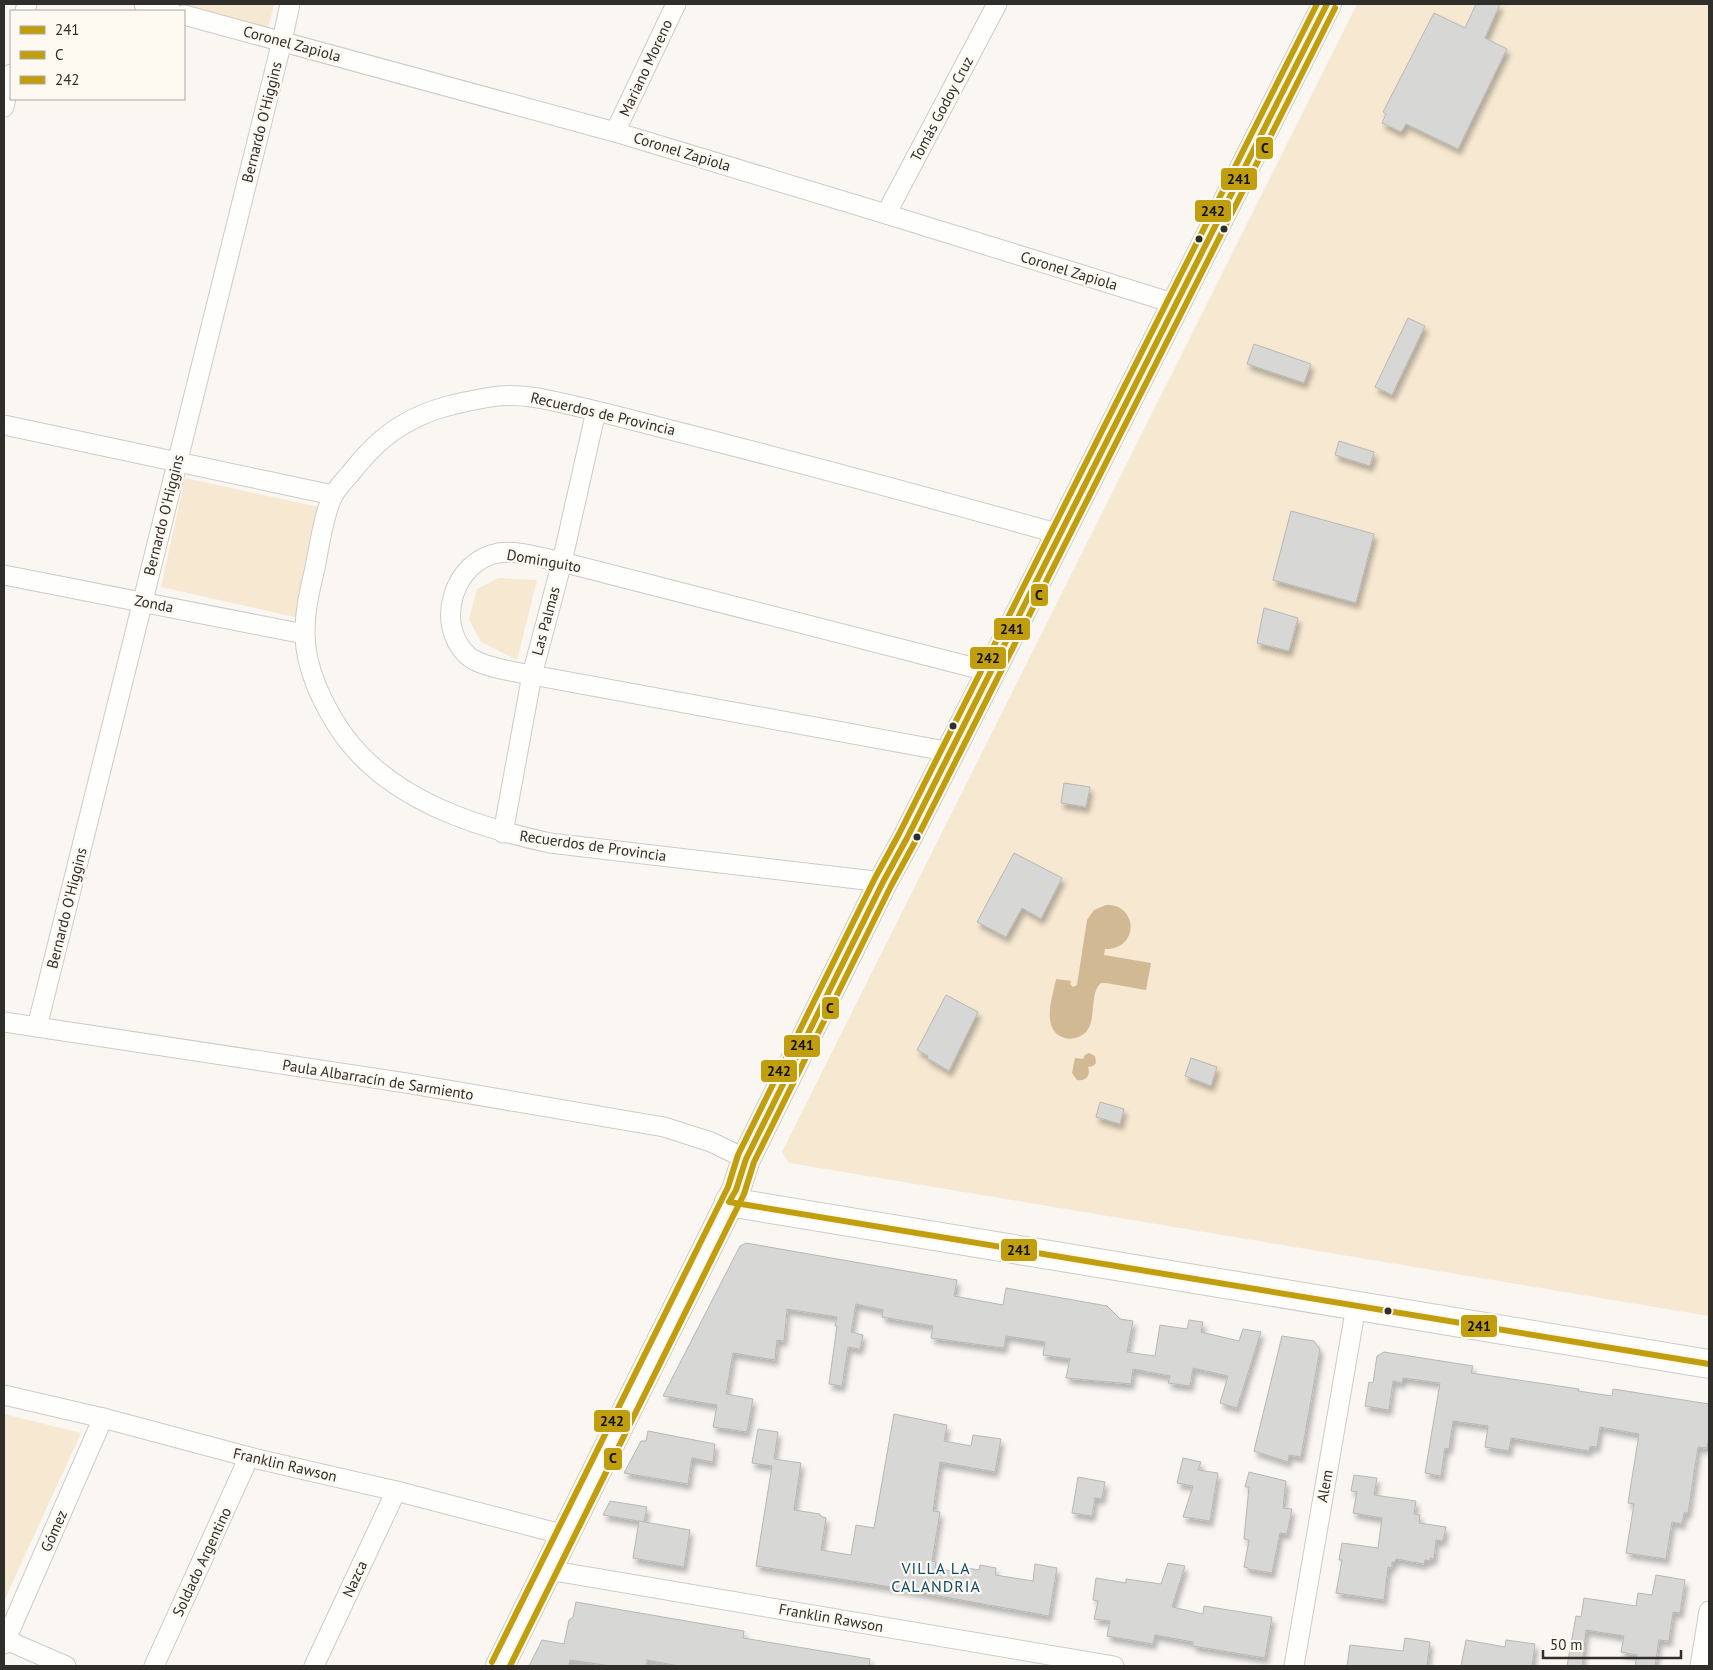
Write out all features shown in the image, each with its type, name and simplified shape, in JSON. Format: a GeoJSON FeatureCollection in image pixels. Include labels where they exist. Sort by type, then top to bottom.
{"type":"FeatureCollection","features":[{"type":"Feature","properties":{"kind":"main road"},"geometry":{"type":"LineString","coordinates":[[500,1666],[736,1190],[746,1159],[1327,4]]}},
{"type":"Feature","properties":{"kind":"main road"},"geometry":{"type":"LineString","coordinates":[[730,1202],[1709,1364]]}},
{"type":"Feature","properties":{"kind":"street"},"geometry":{"type":"LineString","coordinates":[[144,4],[167,10]]}},
{"type":"Feature","properties":{"kind":"street","name":"Bernardo O'Higgins"},"geometry":{"type":"LineString","coordinates":[[37,1027],[290,4]]}},
{"type":"Feature","properties":{"kind":"street","name":"Mariano Moreno"},"geometry":{"type":"LineString","coordinates":[[615,132],[676,4]]}},
{"type":"Feature","properties":{"kind":"street","name":"Tomás Godoy Cruz"},"geometry":{"type":"LineString","coordinates":[[886,214],[997,4]]}},
{"type":"Feature","properties":{"kind":"street","name":"Coronel Zapiola"},"geometry":{"type":"LineString","coordinates":[[185,15],[615,132],[1176,304]]}},
{"type":"Feature","properties":{"kind":"street"},"geometry":{"type":"LineString","coordinates":[[4,107],[10,79]]}},
{"type":"Feature","properties":{"kind":"street","name":"Recuerdos de Provincia"},"geometry":{"type":"LineString","coordinates":[[884,882],[550,843],[503,833],[446,812],[421,800],[396,784],[372,766],[346,739],[326,708],[311,673],[304,634],[307,604],[324,525],[333,495],[365,455],[404,423],[444,406],[494,396],[530,396],[764,453],[1060,534]]}},
{"type":"Feature","properties":{"kind":"street","name":"Las Palmas"},"geometry":{"type":"LineString","coordinates":[[503,833],[532,675],[562,562],[596,411]]}},
{"type":"Feature","properties":{"kind":"street"},"geometry":{"type":"LineString","coordinates":[[4,425],[333,495]]}},
{"type":"Feature","properties":{"kind":"street","name":"Dominguito"},"geometry":{"type":"LineString","coordinates":[[950,752],[486,665],[467,656],[452,635],[449,612],[454,593],[466,572],[482,559],[496,554],[511,552],[562,562],[991,672]]}},
{"type":"Feature","properties":{"kind":"street","name":"Zonda"},"geometry":{"type":"LineString","coordinates":[[4,574],[304,634]]}},
{"type":"Feature","properties":{"kind":"street","name":"Paula Albarracín de Sarmiento"},"geometry":{"type":"LineString","coordinates":[[4,1022],[415,1085],[664,1127],[711,1142],[746,1159]]}},
{"type":"Feature","properties":{"kind":"street","name":"Alem"},"geometry":{"type":"LineString","coordinates":[[1294,1666],[1356,1306]]}},
{"type":"Feature","properties":{"kind":"street","name":"Franklin Rawson"},"geometry":{"type":"LineString","coordinates":[[4,1396],[103,1418],[249,1457],[396,1491],[565,1535]]}},
{"type":"Feature","properties":{"kind":"street","name":"Gómez"},"geometry":{"type":"LineString","coordinates":[[5,1642],[103,1418]]}},
{"type":"Feature","properties":{"kind":"street","name":"Soldado Argentino"},"geometry":{"type":"LineString","coordinates":[[154,1666],[249,1457]]}},
{"type":"Feature","properties":{"kind":"street","name":"Nazca"},"geometry":{"type":"LineString","coordinates":[[314,1666],[396,1491]]}},
{"type":"Feature","properties":{"kind":"street","name":"Franklin Rawson"},"geometry":{"type":"LineString","coordinates":[[548,1570],[1114,1666]]}},
{"type":"Feature","properties":{"kind":"street"},"geometry":{"type":"LineString","coordinates":[[1700,1666],[1709,1611]]}},
{"type":"Feature","properties":{"kind":"street"},"geometry":{"type":"LineString","coordinates":[[5,1642],[66,1666]]}},
{"type":"Feature","properties":{"kind":"shaded area"},"geometry":{"type":"Polygon","coordinates":[[[168,4],[274,4],[269,25],[261,30],[168,4]]]}},
{"type":"Feature","properties":{"kind":"shaded area"},"geometry":{"type":"Polygon","coordinates":[[[1357,4],[1709,4],[1709,1316],[789,1163],[782,1152],[1357,4]]]}},
{"type":"Feature","properties":{"kind":"shaded area"},"geometry":{"type":"Polygon","coordinates":[[[185,478],[319,507],[295,617],[161,587],[185,478]]]}},
{"type":"Feature","properties":{"kind":"shaded area"},"geometry":{"type":"Polygon","coordinates":[[[499,578],[537,580],[517,660],[481,642],[469,619],[477,589],[499,578]]]}},
{"type":"Feature","properties":{"kind":"shaded area"},"geometry":{"type":"Polygon","coordinates":[[[1106,905],[1117,907],[1125,912],[1131,927],[1129,935],[1124,942],[1116,947],[1105,949],[1104,955],[1151,963],[1146,990],[1101,983],[1094,996],[1091,1021],[1088,1029],[1075,1038],[1063,1038],[1053,1029],[1050,1016],[1051,1000],[1056,979],[1071,981],[1070,984],[1073,987],[1077,985],[1087,920],[1094,910],[1106,905]]]}},
{"type":"Feature","properties":{"kind":"shaded area"},"geometry":{"type":"Polygon","coordinates":[[[1089,1053],[1095,1056],[1096,1063],[1088,1067],[1089,1073],[1085,1079],[1077,1080],[1072,1073],[1075,1058],[1083,1059],[1089,1053]]]}},
{"type":"Feature","properties":{"kind":"shaded area"},"geometry":{"type":"Polygon","coordinates":[[[4,1414],[81,1433],[4,1601],[4,1414]]]}},
{"type":"Feature","properties":{"kind":"building"},"geometry":{"type":"Polygon","coordinates":[[[1476,4],[1500,4],[1485,38],[1507,49],[1458,149],[1406,124],[1401,132],[1382,123],[1386,114],[1383,112],[1434,13],[1465,28],[1476,4]]]}},
{"type":"Feature","properties":{"kind":"building"},"geometry":{"type":"Polygon","coordinates":[[[1408,318],[1425,326],[1392,395],[1375,387],[1408,318]]]}},
{"type":"Feature","properties":{"kind":"building"},"geometry":{"type":"Polygon","coordinates":[[[1254,344],[1311,364],[1304,383],[1247,364],[1254,344]]]}},
{"type":"Feature","properties":{"kind":"building"},"geometry":{"type":"Polygon","coordinates":[[[1339,441],[1374,452],[1370,466],[1335,455],[1339,441]]]}},
{"type":"Feature","properties":{"kind":"building"},"geometry":{"type":"Polygon","coordinates":[[[1291,511],[1374,534],[1356,603],[1273,580],[1291,511]]]}},
{"type":"Feature","properties":{"kind":"building"},"geometry":{"type":"Polygon","coordinates":[[[1264,608],[1298,618],[1289,651],[1257,643],[1264,608]]]}},
{"type":"Feature","properties":{"kind":"building"},"geometry":{"type":"Polygon","coordinates":[[[1064,783],[1090,787],[1086,807],[1061,803],[1064,783]]]}},
{"type":"Feature","properties":{"kind":"building"},"geometry":{"type":"Polygon","coordinates":[[[1014,853],[1062,878],[1041,919],[1022,908],[1006,937],[977,922],[1014,853]]]}},
{"type":"Feature","properties":{"kind":"building"},"geometry":{"type":"Polygon","coordinates":[[[946,995],[978,1012],[949,1071],[917,1050],[946,995]]]}},
{"type":"Feature","properties":{"kind":"building"},"geometry":{"type":"Polygon","coordinates":[[[1191,1058],[1217,1067],[1211,1086],[1185,1076],[1191,1058]]]}},
{"type":"Feature","properties":{"kind":"building"},"geometry":{"type":"Polygon","coordinates":[[[1100,1102],[1124,1109],[1120,1124],[1096,1117],[1100,1102]]]}},
{"type":"Feature","properties":{"kind":"building"},"geometry":{"type":"Polygon","coordinates":[[[746,1243],[957,1280],[954,1296],[1003,1305],[1006,1288],[1107,1306],[1120,1319],[1133,1321],[1127,1352],[1155,1356],[1160,1325],[1187,1329],[1189,1320],[1203,1322],[1201,1332],[1239,1341],[1243,1329],[1261,1332],[1237,1408],[1220,1403],[1228,1376],[1193,1368],[1190,1386],[1168,1383],[1170,1376],[1133,1369],[1131,1384],[1066,1378],[1070,1359],[1043,1355],[1045,1342],[1006,1336],[1004,1348],[931,1338],[933,1326],[882,1317],[883,1310],[856,1304],[851,1332],[863,1335],[860,1349],[848,1347],[842,1386],[829,1384],[837,1317],[787,1309],[784,1341],[777,1340],[775,1360],[733,1353],[726,1394],[753,1399],[747,1432],[713,1427],[717,1405],[663,1396],[740,1246],[746,1243]]]}},
{"type":"Feature","properties":{"kind":"building"},"geometry":{"type":"Polygon","coordinates":[[[1282,1336],[1314,1341],[1320,1349],[1301,1457],[1289,1455],[1288,1462],[1254,1451],[1282,1336]]]}},
{"type":"Feature","properties":{"kind":"building"},"geometry":{"type":"Polygon","coordinates":[[[1384,1352],[1473,1366],[1471,1373],[1579,1389],[1578,1391],[1612,1396],[1613,1389],[1709,1404],[1707,1448],[1698,1447],[1688,1513],[1684,1513],[1682,1524],[1672,1522],[1666,1559],[1626,1553],[1634,1504],[1628,1503],[1639,1434],[1600,1427],[1597,1447],[1590,1446],[1589,1451],[1511,1438],[1509,1451],[1485,1447],[1488,1426],[1453,1421],[1449,1449],[1445,1448],[1441,1476],[1425,1473],[1440,1383],[1403,1378],[1402,1383],[1393,1381],[1389,1410],[1365,1406],[1369,1382],[1373,1383],[1377,1356],[1384,1352]]]}},
{"type":"Feature","properties":{"kind":"building"},"geometry":{"type":"Polygon","coordinates":[[[894,1414],[947,1425],[944,1441],[971,1446],[973,1435],[1001,1439],[995,1472],[940,1462],[933,1511],[940,1512],[932,1561],[936,1562],[935,1568],[966,1574],[967,1568],[979,1570],[980,1565],[996,1568],[995,1575],[1033,1581],[1035,1564],[1057,1568],[1049,1616],[879,1585],[756,1566],[772,1466],[752,1463],[758,1429],[778,1432],[774,1459],[801,1463],[794,1510],[820,1514],[820,1516],[826,1518],[821,1550],[851,1555],[856,1525],[874,1528],[894,1414]]]}},
{"type":"Feature","properties":{"kind":"building"},"geometry":{"type":"Polygon","coordinates":[[[648,1431],[715,1444],[713,1462],[692,1458],[688,1484],[624,1473],[641,1441],[646,1441],[648,1431]]]}},
{"type":"Feature","properties":{"kind":"building"},"geometry":{"type":"Polygon","coordinates":[[[1183,1458],[1201,1462],[1198,1470],[1218,1473],[1210,1521],[1183,1517],[1193,1486],[1177,1483],[1183,1458]]]}},
{"type":"Feature","properties":{"kind":"building"},"geometry":{"type":"Polygon","coordinates":[[[1249,1472],[1286,1481],[1283,1508],[1292,1509],[1287,1534],[1280,1533],[1272,1573],[1244,1567],[1249,1540],[1244,1539],[1249,1487],[1245,1487],[1249,1472]]]}},
{"type":"Feature","properties":{"kind":"building"},"geometry":{"type":"Polygon","coordinates":[[[1354,1475],[1377,1478],[1374,1495],[1416,1501],[1414,1514],[1420,1515],[1419,1523],[1446,1527],[1443,1541],[1436,1540],[1434,1559],[1430,1558],[1430,1561],[1425,1560],[1424,1564],[1396,1559],[1395,1562],[1392,1562],[1392,1568],[1388,1567],[1384,1600],[1336,1593],[1342,1560],[1339,1560],[1342,1543],[1378,1548],[1382,1518],[1353,1513],[1357,1492],[1351,1491],[1354,1475]]]}},
{"type":"Feature","properties":{"kind":"building"},"geometry":{"type":"Polygon","coordinates":[[[1078,1477],[1105,1482],[1102,1499],[1095,1498],[1092,1516],[1072,1513],[1078,1477]]]}},
{"type":"Feature","properties":{"kind":"building"},"geometry":{"type":"Polygon","coordinates":[[[610,1501],[647,1507],[644,1522],[603,1515],[610,1501]]]}},
{"type":"Feature","properties":{"kind":"building"},"geometry":{"type":"Polygon","coordinates":[[[639,1521],[690,1530],[684,1567],[633,1558],[639,1521]]]}},
{"type":"Feature","properties":{"kind":"building"},"geometry":{"type":"Polygon","coordinates":[[[1168,1563],[1185,1566],[1172,1607],[1203,1614],[1204,1606],[1272,1617],[1265,1658],[1193,1646],[1193,1642],[1155,1635],[1153,1644],[1107,1636],[1110,1621],[1094,1619],[1098,1601],[1093,1600],[1096,1578],[1126,1583],[1126,1579],[1161,1584],[1168,1563]]]}},
{"type":"Feature","properties":{"kind":"building"},"geometry":{"type":"Polygon","coordinates":[[[1656,1575],[1685,1580],[1680,1613],[1673,1612],[1669,1641],[1659,1640],[1655,1666],[1635,1666],[1637,1655],[1621,1652],[1624,1636],[1586,1630],[1582,1666],[1567,1666],[1576,1616],[1581,1617],[1584,1598],[1636,1606],[1638,1593],[1652,1595],[1656,1575]]]}},
{"type":"Feature","properties":{"kind":"building"},"geometry":{"type":"Polygon","coordinates":[[[576,1602],[744,1631],[743,1638],[870,1659],[869,1666],[679,1666],[647,1660],[646,1666],[611,1666],[570,1660],[569,1666],[529,1666],[542,1640],[564,1644],[569,1620],[573,1617],[576,1602]]]}},
{"type":"Feature","properties":{"kind":"building"},"geometry":{"type":"Polygon","coordinates":[[[1405,1638],[1430,1642],[1427,1666],[1347,1666],[1350,1645],[1403,1651],[1405,1638]]]}},
{"type":"Feature","properties":{"kind":"building"},"geometry":{"type":"Polygon","coordinates":[[[1466,1640],[1505,1647],[1506,1640],[1535,1644],[1532,1666],[1461,1666],[1466,1640]]]}},
{"type":"Feature","properties":{"kind":"transit line","name":"242"},"geometry":{"type":"LineString","coordinates":[[492,1662],[728,1187],[738,1155],[875,878],[899,834],[1317,4]]}},
{"type":"Feature","properties":{"kind":"transit line","name":"241"},"geometry":{"type":"LineString","coordinates":[[1327,4],[907,838],[883,882],[746,1159],[736,1190],[729,1202],[1709,1364]]}},
{"type":"Feature","properties":{"kind":"transit line","name":"C"},"geometry":{"type":"LineString","coordinates":[[510,1666],[744,1194],[754,1162],[891,886],[915,842],[1335,8]]}},
{"type":"Feature","properties":{"kind":"district","name":"VILLA LA CALANDRIA"},"geometry":{"type":"Point","coordinates":[936,1577]}}]}
